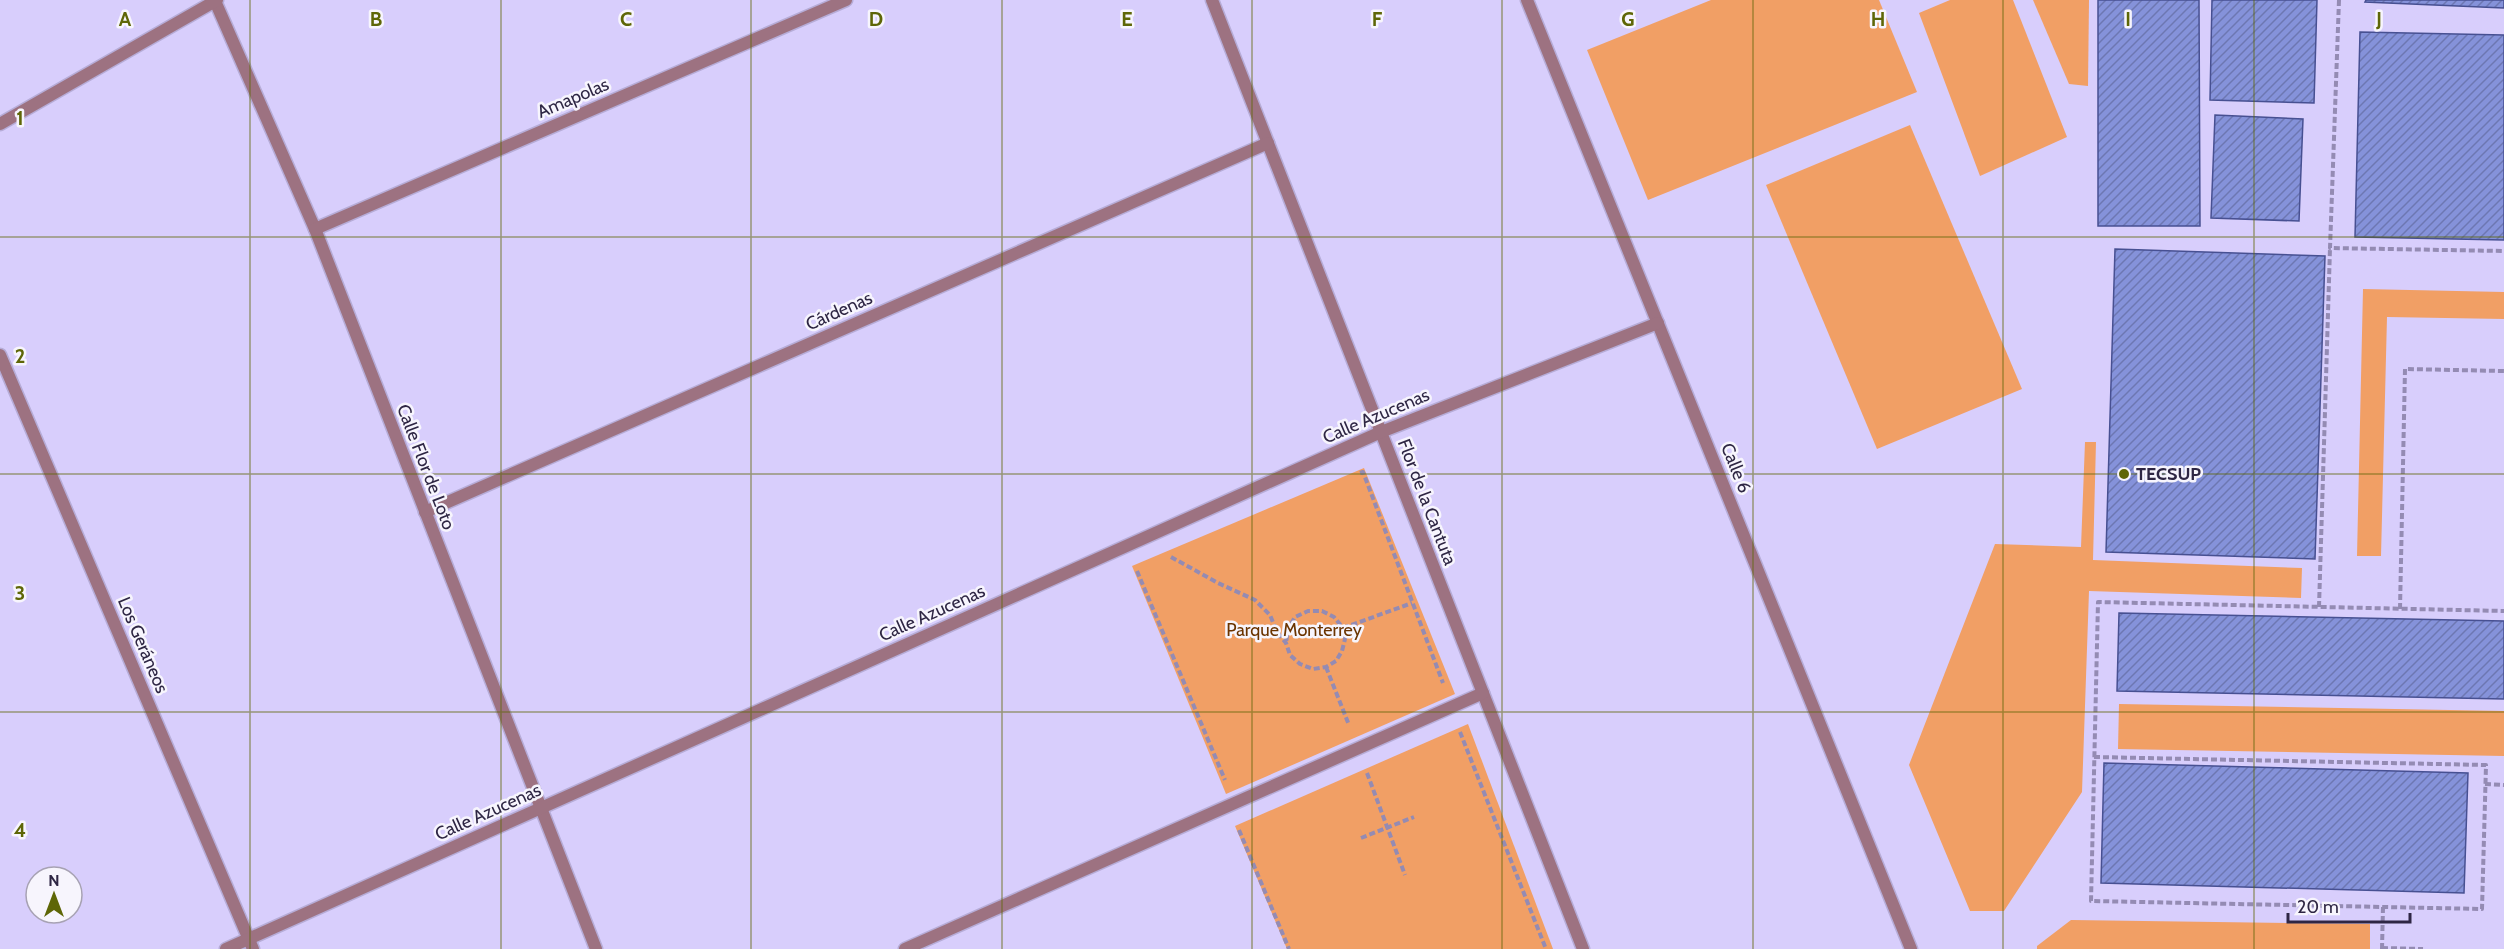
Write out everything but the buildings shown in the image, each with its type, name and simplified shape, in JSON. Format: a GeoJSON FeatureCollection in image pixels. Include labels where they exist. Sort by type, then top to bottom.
{"type":"FeatureCollection","features":[{"type":"Feature","properties":{"kind":"street","name":"Amapolas"},"geometry":{"type":"LineString","coordinates":[[315,229],[846,0]]}},
{"type":"Feature","properties":{"kind":"street","name":"Flor de la Cantuta"},"geometry":{"type":"LineString","coordinates":[[1212,0],[1582,949]]}},
{"type":"Feature","properties":{"kind":"street","name":"Calle 6"},"geometry":{"type":"LineString","coordinates":[[1527,0],[1911,949]]}},
{"type":"Feature","properties":{"kind":"street","name":"Calle Flor de Loto"},"geometry":{"type":"LineString","coordinates":[[216,1],[315,229],[539,808],[596,949]]}},
{"type":"Feature","properties":{"kind":"street"},"geometry":{"type":"LineString","coordinates":[[0,124],[216,1]]}},
{"type":"Feature","properties":{"kind":"street","name":"Cárdenas"},"geometry":{"type":"LineString","coordinates":[[425,512],[1268,143]]}},
{"type":"Feature","properties":{"kind":"street","name":"Calle Azucenas"},"geometry":{"type":"LineString","coordinates":[[226,949],[251,944],[539,808],[1381,432],[1658,323]]}},
{"type":"Feature","properties":{"kind":"street","name":"Los Geráneos"},"geometry":{"type":"LineString","coordinates":[[0,355],[251,944]]}},
{"type":"Feature","properties":{"kind":"street"},"geometry":{"type":"LineString","coordinates":[[904,949],[1483,693]]}},
{"type":"Feature","properties":{"kind":"path"},"geometry":{"type":"LineString","coordinates":[[2319,606],[2339,0]]}},
{"type":"Feature","properties":{"kind":"path"},"geometry":{"type":"LineString","coordinates":[[2330,248],[2504,251]]}},
{"type":"Feature","properties":{"kind":"path"},"geometry":{"type":"LineString","coordinates":[[2400,609],[2405,369],[2504,371]]}},
{"type":"Feature","properties":{"kind":"path"},"geometry":{"type":"LineString","coordinates":[[1363,472],[1446,691]]}},
{"type":"Feature","properties":{"kind":"path"},"geometry":{"type":"LineString","coordinates":[[1127,545],[1233,804]]}},
{"type":"Feature","properties":{"kind":"path"},"geometry":{"type":"LineString","coordinates":[[1165,554],[1255,600],[1270,615],[1290,655],[1300,664],[1313,669],[1326,667],[1336,661],[1345,639],[1343,628],[1334,617],[1322,610],[1308,611],[1295,617],[1288,629],[1286,643]]}},
{"type":"Feature","properties":{"kind":"path"},"geometry":{"type":"LineString","coordinates":[[2094,757],[2486,765],[2482,909],[2091,901],[2094,757],[2098,602],[2504,611]]}},
{"type":"Feature","properties":{"kind":"path"},"geometry":{"type":"LineString","coordinates":[[1343,628],[1412,603]]}},
{"type":"Feature","properties":{"kind":"path"},"geometry":{"type":"LineString","coordinates":[[1326,667],[1352,732]]}},
{"type":"Feature","properties":{"kind":"path"},"geometry":{"type":"LineString","coordinates":[[1461,732],[1546,949]]}},
{"type":"Feature","properties":{"kind":"path"},"geometry":{"type":"LineString","coordinates":[[1367,773],[1405,875]]}},
{"type":"Feature","properties":{"kind":"path"},"geometry":{"type":"LineString","coordinates":[[2485,784],[2504,784]]}},
{"type":"Feature","properties":{"kind":"path"},"geometry":{"type":"LineString","coordinates":[[1361,838],[1414,817]]}},
{"type":"Feature","properties":{"kind":"path"},"geometry":{"type":"LineString","coordinates":[[1239,828],[1289,949]]}},
{"type":"Feature","properties":{"kind":"path"},"geometry":{"type":"LineString","coordinates":[[2383,908],[2382,948],[2423,949]]}},
{"type":"Feature","properties":{"kind":"green space"},"geometry":{"type":"Polygon","coordinates":[[[1711,0],[1879,0],[1917,92],[1648,200],[1587,50],[1711,0]]]}},
{"type":"Feature","properties":{"kind":"green space"},"geometry":{"type":"Polygon","coordinates":[[[1950,0],[2013,0],[2067,137],[1980,176],[1919,13],[1950,0]]]}},
{"type":"Feature","properties":{"kind":"green space"},"geometry":{"type":"Polygon","coordinates":[[[2033,0],[2089,0],[2088,86],[2069,84],[2033,0]]]}},
{"type":"Feature","properties":{"kind":"green space"},"geometry":{"type":"Polygon","coordinates":[[[1910,125],[2022,389],[1877,449],[1766,185],[1910,125]]]}},
{"type":"Feature","properties":{"kind":"green space"},"geometry":{"type":"Polygon","coordinates":[[[2363,289],[2504,292],[2504,319],[2387,317],[2381,556],[2357,556],[2363,289]]]}},
{"type":"Feature","properties":{"kind":"green space"},"geometry":{"type":"Polygon","coordinates":[[[2085,442],[2096,442],[2093,560],[2302,568],[2301,598],[2089,591],[2082,792],[2004,911],[1970,911],[1909,765],[1995,544],[2081,547],[2085,442]]]}},
{"type":"Feature","properties":{"kind":"green space","name":"Parque Monterrey"},"geometry":{"type":"Polygon","coordinates":[[[1364,468],[1455,694],[1226,794],[1132,566],[1364,468]]]}},
{"type":"Feature","properties":{"kind":"green space"},"geometry":{"type":"Polygon","coordinates":[[[2119,704],[2504,711],[2504,756],[2118,749],[2119,704]]]}},
{"type":"Feature","properties":{"kind":"green space"},"geometry":{"type":"Polygon","coordinates":[[[1468,724],[1553,949],[1287,949],[1235,826],[1468,724]]]}},
{"type":"Feature","properties":{"kind":"green space"},"geometry":{"type":"Polygon","coordinates":[[[2071,920],[2370,924],[2370,949],[2037,949],[2037,946],[2071,920]]]}},
{"type":"Feature","properties":{"kind":"place","name":"TECSUP"},"geometry":{"type":"Point","coordinates":[2124,474]}}]}
